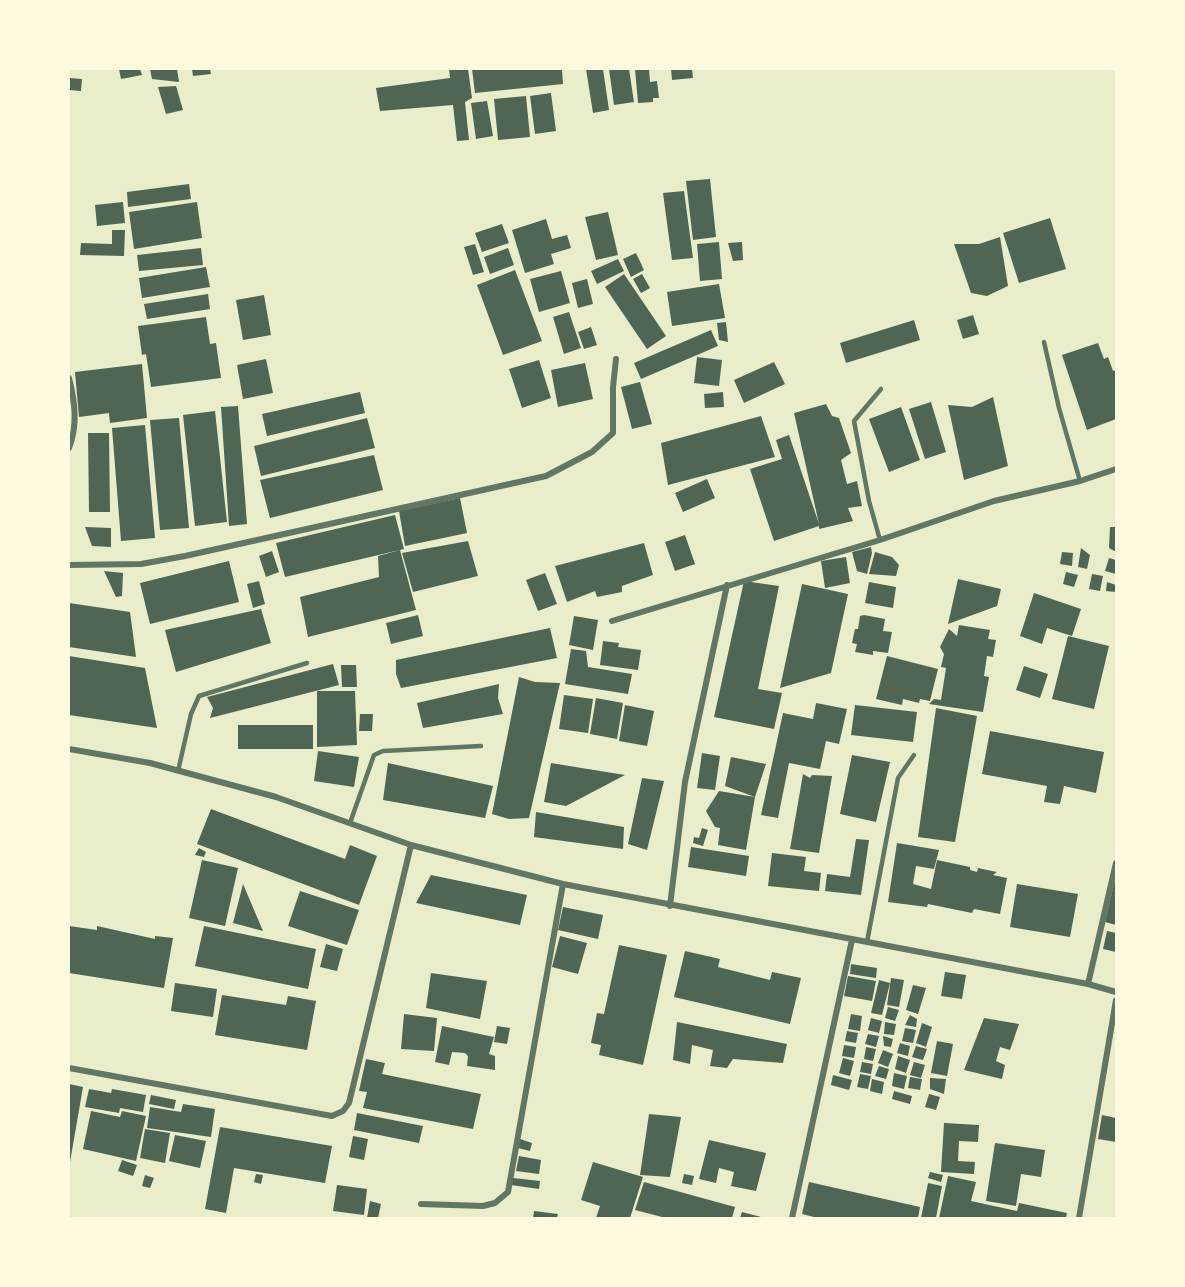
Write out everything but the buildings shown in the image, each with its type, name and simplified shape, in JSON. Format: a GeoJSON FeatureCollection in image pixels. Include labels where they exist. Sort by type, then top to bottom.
{"type":"FeatureCollection","features":[{"type":"Feature","properties":{"kind":"street"},"geometry":{"type":"LineString","coordinates":[[69,565],[141,564],[185,556],[546,476],[592,452],[613,433],[613,387],[616,359]]}},
{"type":"Feature","properties":{"kind":"street"},"geometry":{"type":"LineString","coordinates":[[69,378],[74,397],[75,432],[69,448]]}},
{"type":"Feature","properties":{"kind":"street"},"geometry":{"type":"LineString","coordinates":[[612,621],[880,540],[994,501],[1080,481],[1116,469]]}},
{"type":"Feature","properties":{"kind":"street"},"geometry":{"type":"LineString","coordinates":[[670,906],[685,782],[727,585]]}},
{"type":"Feature","properties":{"kind":"street"},"geometry":{"type":"LineString","coordinates":[[69,749],[150,763],[276,797],[411,845],[563,884],[1088,984],[1116,992]]}},
{"type":"Feature","properties":{"kind":"street"},"geometry":{"type":"LineString","coordinates":[[69,1068],[332,1116],[343,1111],[349,1103],[411,845]]}},
{"type":"Feature","properties":{"kind":"street"},"geometry":{"type":"LineString","coordinates":[[1088,984],[1116,863]]}},
{"type":"Feature","properties":{"kind":"street"},"geometry":{"type":"LineString","coordinates":[[421,1204],[483,1206],[495,1203],[508,1192],[563,884]]}},
{"type":"Feature","properties":{"kind":"street"},"geometry":{"type":"LineString","coordinates":[[792,1218],[852,940]]}},
{"type":"Feature","properties":{"kind":"street"},"geometry":{"type":"LineString","coordinates":[[1079,1218],[1116,1000]]}},
{"type":"Feature","properties":{"kind":"lane"},"geometry":{"type":"LineString","coordinates":[[1044,342],[1059,408],[1080,481]]}},
{"type":"Feature","properties":{"kind":"lane"},"geometry":{"type":"LineString","coordinates":[[880,540],[868,501],[854,421],[881,390]]}},
{"type":"Feature","properties":{"kind":"lane"},"geometry":{"type":"LineString","coordinates":[[178,771],[191,714],[199,696],[307,663]]}},
{"type":"Feature","properties":{"kind":"lane"},"geometry":{"type":"LineString","coordinates":[[350,823],[374,755],[383,751],[481,746]]}},
{"type":"Feature","properties":{"kind":"lane"},"geometry":{"type":"LineString","coordinates":[[867,942],[898,778],[914,755]]}}]}
